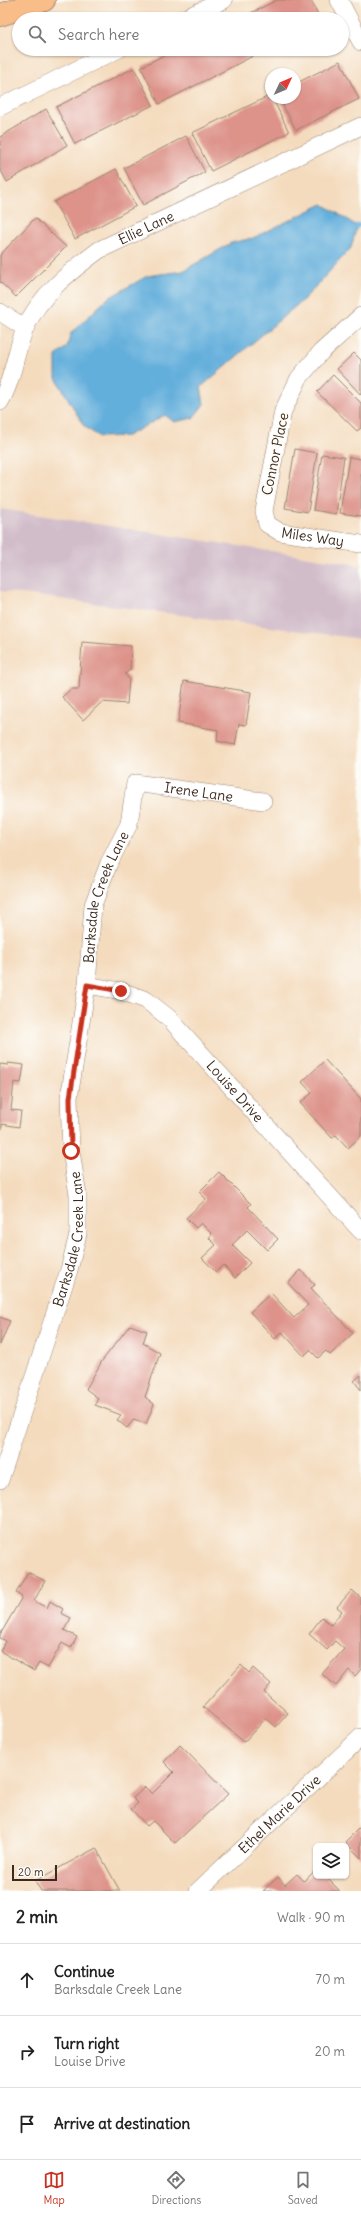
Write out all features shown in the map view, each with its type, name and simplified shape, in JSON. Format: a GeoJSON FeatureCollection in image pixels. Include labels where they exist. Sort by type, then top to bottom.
{"type":"FeatureCollection","features":[{"type":"Feature","properties":{"kind":"main road"},"geometry":{"type":"LineString","coordinates":[[0,15],[44,0]]}},
{"type":"Feature","properties":{"kind":"street"},"geometry":{"type":"LineString","coordinates":[[199,12],[224,0]]}},
{"type":"Feature","properties":{"kind":"street"},"geometry":{"type":"LineString","coordinates":[[339,0],[345,12]]}},
{"type":"Feature","properties":{"kind":"street"},"geometry":{"type":"LineString","coordinates":[[349,19],[361,42]]}},
{"type":"Feature","properties":{"kind":"street"},"geometry":{"type":"LineString","coordinates":[[0,107],[35,88],[104,56]]}},
{"type":"Feature","properties":{"kind":"street","name":"Ellie Lane"},"geometry":{"type":"LineString","coordinates":[[0,402],[25,328],[40,303],[68,273],[99,250],[361,126]]}},
{"type":"Feature","properties":{"kind":"street"},"geometry":{"type":"LineString","coordinates":[[0,312],[25,328]]}},
{"type":"Feature","properties":{"kind":"street","name":"Connor Place"},"geometry":{"type":"LineString","coordinates":[[267,524],[264,510],[283,411],[299,378],[320,352],[361,316]]}},
{"type":"Feature","properties":{"kind":"street","name":"Miles Way"},"geometry":{"type":"LineString","coordinates":[[267,524],[280,532],[361,544]]}},
{"type":"Feature","properties":{"kind":"street","name":"Irene Lane"},"geometry":{"type":"LineString","coordinates":[[134,784],[263,801]]}},
{"type":"Feature","properties":{"kind":"street","name":"Barksdale Creek Lane"},"geometry":{"type":"LineString","coordinates":[[0,1480],[69,1270],[78,1234],[78,1195],[71,1151],[70,1098],[87,985],[94,905],[109,863],[129,824],[134,784]]}},
{"type":"Feature","properties":{"kind":"street","name":"Louise Drive"},"geometry":{"type":"LineString","coordinates":[[87,985],[121,991],[146,1000],[169,1018],[361,1231]]}},
{"type":"Feature","properties":{"kind":"street","name":"Ethel Marie Drive"},"geometry":{"type":"LineString","coordinates":[[198,1891],[361,1737]]}},
{"type":"Feature","properties":{"kind":"shaded area"},"geometry":{"type":"Polygon","coordinates":[[[0,509],[361,565],[361,639],[0,591],[0,509]]]}},
{"type":"Feature","properties":{"kind":"water"},"geometry":{"type":"Polygon","coordinates":[[[323,204],[357,226],[351,248],[304,299],[201,387],[204,404],[193,418],[174,422],[165,415],[127,436],[99,437],[84,426],[56,378],[56,356],[67,347],[71,333],[107,299],[147,276],[183,271],[231,243],[253,238],[323,204]]]}},
{"type":"Feature","properties":{"kind":"building"},"geometry":{"type":"Polygon","coordinates":[[[277,0],[311,0],[317,12],[253,12],[277,0]]]}},
{"type":"Feature","properties":{"kind":"building"},"geometry":{"type":"Polygon","coordinates":[[[162,56],[253,56],[159,104],[141,67],[162,56]]]}},
{"type":"Feature","properties":{"kind":"building"},"geometry":{"type":"Polygon","coordinates":[[[340,61],[359,99],[296,130],[282,104],[301,104],[301,81],[340,61]]]}},
{"type":"Feature","properties":{"kind":"building"},"geometry":{"type":"Polygon","coordinates":[[[134,68],[153,105],[75,144],[56,107],[134,68]]]}},
{"type":"Feature","properties":{"kind":"building"},"geometry":{"type":"Polygon","coordinates":[[[265,98],[265,104],[275,104],[289,132],[211,171],[192,133],[265,98]]]}},
{"type":"Feature","properties":{"kind":"building"},"geometry":{"type":"Polygon","coordinates":[[[46,109],[67,145],[7,182],[0,169],[0,137],[46,109]]]}},
{"type":"Feature","properties":{"kind":"building"},"geometry":{"type":"Polygon","coordinates":[[[186,136],[205,172],[143,205],[124,168],[186,136]]]}},
{"type":"Feature","properties":{"kind":"building"},"geometry":{"type":"Polygon","coordinates":[[[116,169],[136,206],[75,239],[54,202],[116,169]]]}},
{"type":"Feature","properties":{"kind":"building"},"geometry":{"type":"Polygon","coordinates":[[[35,218],[66,247],[16,297],[0,282],[0,255],[35,218]]]}},
{"type":"Feature","properties":{"kind":"building"},"geometry":{"type":"Polygon","coordinates":[[[354,353],[361,360],[361,395],[337,369],[354,353]]]}},
{"type":"Feature","properties":{"kind":"building"},"geometry":{"type":"Polygon","coordinates":[[[333,375],[361,403],[361,428],[357,431],[317,392],[333,375]]]}},
{"type":"Feature","properties":{"kind":"building"},"geometry":{"type":"Polygon","coordinates":[[[295,449],[317,453],[308,512],[285,508],[295,449]]]}},
{"type":"Feature","properties":{"kind":"building"},"geometry":{"type":"Polygon","coordinates":[[[322,454],[344,457],[336,514],[313,510],[322,454]]]}},
{"type":"Feature","properties":{"kind":"building"},"geometry":{"type":"Polygon","coordinates":[[[349,457],[361,459],[361,516],[340,513],[349,457]]]}},
{"type":"Feature","properties":{"kind":"building"},"geometry":{"type":"Polygon","coordinates":[[[82,642],[131,646],[130,670],[125,674],[129,679],[127,704],[102,702],[83,720],[62,697],[71,689],[79,689],[82,642]]]}},
{"type":"Feature","properties":{"kind":"building"},"geometry":{"type":"Polygon","coordinates":[[[184,681],[251,692],[246,725],[239,724],[235,745],[217,741],[218,730],[178,723],[184,681]]]}},
{"type":"Feature","properties":{"kind":"building"},"geometry":{"type":"Polygon","coordinates":[[[325,1060],[361,1099],[361,1136],[348,1148],[336,1135],[332,1138],[300,1103],[312,1093],[302,1082],[325,1060]]]}},
{"type":"Feature","properties":{"kind":"building"},"geometry":{"type":"Polygon","coordinates":[[[8,1063],[24,1065],[21,1083],[14,1082],[11,1110],[21,1111],[19,1127],[2,1124],[2,1129],[0,1129],[0,1064],[8,1065],[8,1063]]]}},
{"type":"Feature","properties":{"kind":"building"},"geometry":{"type":"Polygon","coordinates":[[[219,1172],[251,1204],[248,1207],[278,1239],[267,1250],[247,1230],[232,1245],[250,1263],[235,1278],[223,1265],[216,1272],[202,1258],[216,1245],[209,1238],[212,1234],[201,1223],[196,1228],[186,1218],[206,1199],[199,1192],[219,1172]]]}},
{"type":"Feature","properties":{"kind":"building"},"geometry":{"type":"Polygon","coordinates":[[[301,1270],[315,1285],[311,1288],[353,1333],[330,1355],[326,1351],[318,1358],[310,1350],[304,1356],[282,1332],[275,1339],[250,1312],[271,1293],[294,1318],[308,1305],[288,1283],[301,1270]]]}},
{"type":"Feature","properties":{"kind":"building"},"geometry":{"type":"Polygon","coordinates":[[[0,1317],[10,1321],[0,1345],[0,1317]]]}},
{"type":"Feature","properties":{"kind":"building"},"geometry":{"type":"Polygon","coordinates":[[[130,1325],[147,1331],[143,1343],[160,1353],[145,1397],[154,1404],[146,1424],[134,1419],[127,1428],[117,1420],[121,1415],[95,1405],[98,1398],[86,1389],[102,1361],[130,1325]]]}},
{"type":"Feature","properties":{"kind":"building"},"geometry":{"type":"Polygon","coordinates":[[[361,1375],[361,1390],[354,1381],[361,1375]]]}},
{"type":"Feature","properties":{"kind":"building"},"geometry":{"type":"Polygon","coordinates":[[[28,1572],[45,1581],[34,1601],[47,1608],[50,1601],[63,1609],[61,1613],[71,1618],[64,1630],[77,1637],[71,1648],[62,1643],[48,1668],[39,1663],[34,1671],[0,1651],[6,1641],[0,1638],[0,1635],[22,1597],[16,1593],[28,1572]]]}},
{"type":"Feature","properties":{"kind":"building"},"geometry":{"type":"Polygon","coordinates":[[[352,1590],[361,1598],[361,1669],[355,1676],[349,1670],[336,1686],[322,1674],[344,1649],[335,1641],[327,1650],[309,1634],[322,1617],[331,1625],[342,1611],[337,1607],[352,1590]]]}},
{"type":"Feature","properties":{"kind":"building"},"geometry":{"type":"Polygon","coordinates":[[[241,1665],[249,1673],[253,1668],[271,1684],[264,1692],[288,1713],[276,1727],[266,1718],[244,1742],[203,1707],[241,1665]]]}},
{"type":"Feature","properties":{"kind":"building"},"geometry":{"type":"Polygon","coordinates":[[[180,1745],[228,1794],[175,1843],[153,1821],[147,1826],[131,1809],[138,1803],[133,1798],[145,1787],[152,1794],[174,1772],[164,1762],[180,1745]]]}},
{"type":"Feature","properties":{"kind":"building"},"geometry":{"type":"Polygon","coordinates":[[[361,1826],[361,1858],[349,1846],[349,1843],[345,1842],[361,1826]]]}},
{"type":"Feature","properties":{"kind":"building"},"geometry":{"type":"Polygon","coordinates":[[[96,1848],[120,1891],[41,1891],[35,1881],[96,1848]]]}},
{"type":"Feature","properties":{"kind":"building"},"geometry":{"type":"Polygon","coordinates":[[[313,1873],[313,1879],[328,1879],[340,1891],[263,1891],[278,1877],[285,1885],[297,1874],[304,1881],[313,1873]]]}},
{"type":"Feature","properties":{"kind":"waterway"},"geometry":{"type":"LineString","coordinates":[[357,226],[361,225]]}},
{"type":"Feature","properties":{"kind":"route"},"geometry":{"type":"LineString","coordinates":[[71,1151],[70,1098],[87,985],[121,991]]}}]}
